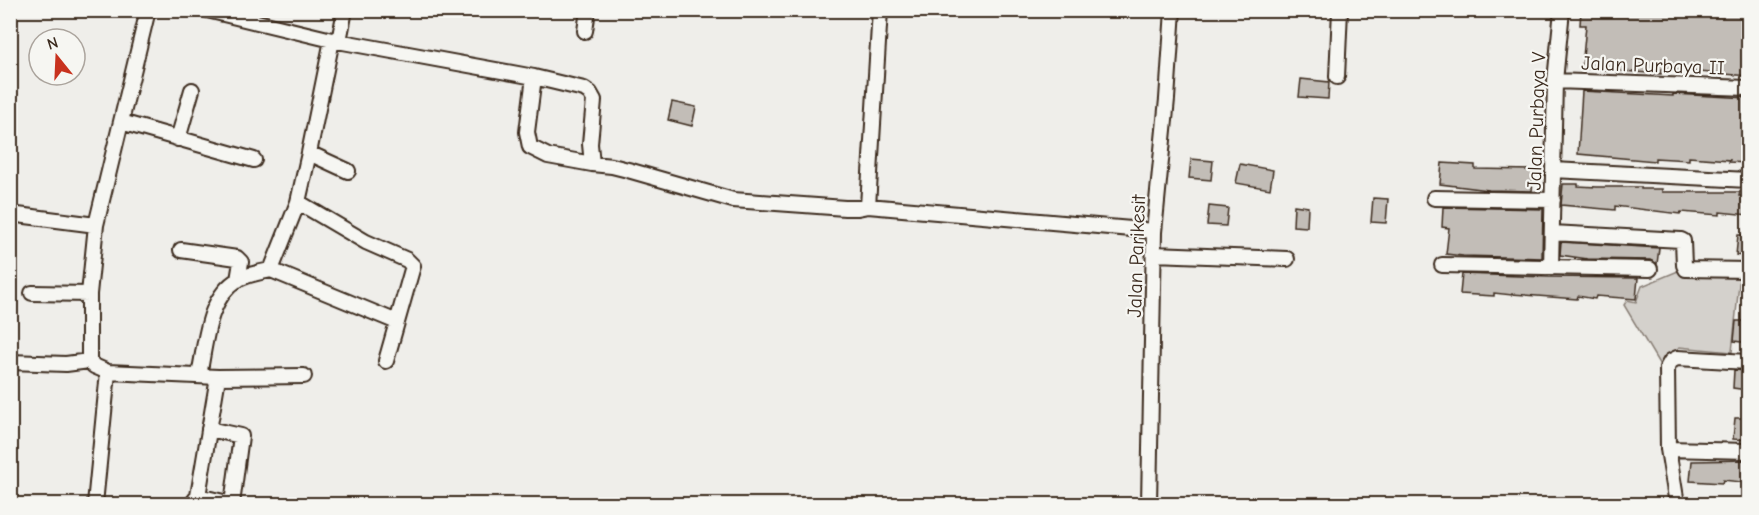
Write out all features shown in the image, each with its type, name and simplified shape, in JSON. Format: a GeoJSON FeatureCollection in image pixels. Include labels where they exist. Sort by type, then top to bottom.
{"type":"FeatureCollection","features":[{"type":"Feature","properties":{"kind":"street"},"geometry":{"type":"LineString","coordinates":[[89,362],[88,294],[96,225],[148,10]]}},
{"type":"Feature","properties":{"kind":"street"},"geometry":{"type":"LineString","coordinates":[[207,10],[335,40],[576,86],[590,93],[594,100],[590,144],[592,164]]}},
{"type":"Feature","properties":{"kind":"street"},"geometry":{"type":"LineString","coordinates":[[271,270],[297,202],[335,40],[345,10]]}},
{"type":"Feature","properties":{"kind":"street"},"geometry":{"type":"LineString","coordinates":[[585,31],[588,10]]}},
{"type":"Feature","properties":{"kind":"street"},"geometry":{"type":"LineString","coordinates":[[868,206],[880,10]]}},
{"type":"Feature","properties":{"kind":"street","name":"Jalan Parikesit"},"geometry":{"type":"LineString","coordinates":[[1149,504],[1154,231],[1173,10]]}},
{"type":"Feature","properties":{"kind":"street"},"geometry":{"type":"LineString","coordinates":[[1337,77],[1340,10]]}},
{"type":"Feature","properties":{"kind":"street","name":"Jalan Purbaya V"},"geometry":{"type":"LineString","coordinates":[[1551,268],[1555,81],[1562,10]]}},
{"type":"Feature","properties":{"kind":"street"},"geometry":{"type":"LineString","coordinates":[[534,77],[527,132],[530,147],[548,156],[612,166],[733,200],[845,208],[868,206],[1154,231]]}},
{"type":"Feature","properties":{"kind":"street","name":"Jalan Purbaya II"},"geometry":{"type":"LineString","coordinates":[[1555,81],[1749,88]]}},
{"type":"Feature","properties":{"kind":"street"},"geometry":{"type":"LineString","coordinates":[[178,139],[192,90]]}},
{"type":"Feature","properties":{"kind":"street"},"geometry":{"type":"LineString","coordinates":[[121,122],[254,160]]}},
{"type":"Feature","properties":{"kind":"street"},"geometry":{"type":"LineString","coordinates":[[309,153],[348,171]]}},
{"type":"Feature","properties":{"kind":"street"},"geometry":{"type":"LineString","coordinates":[[1553,170],[1749,180]]}},
{"type":"Feature","properties":{"kind":"street"},"geometry":{"type":"LineString","coordinates":[[1434,198],[1553,200]]}},
{"type":"Feature","properties":{"kind":"street"},"geometry":{"type":"LineString","coordinates":[[297,202],[413,266],[386,361]]}},
{"type":"Feature","properties":{"kind":"street"},"geometry":{"type":"LineString","coordinates":[[10,214],[96,225]]}},
{"type":"Feature","properties":{"kind":"street"},"geometry":{"type":"LineString","coordinates":[[1552,233],[1682,240],[1685,268],[1749,270]]}},
{"type":"Feature","properties":{"kind":"street"},"geometry":{"type":"LineString","coordinates":[[181,250],[237,258],[241,262],[238,280]]}},
{"type":"Feature","properties":{"kind":"street"},"geometry":{"type":"LineString","coordinates":[[1154,254],[1287,259]]}},
{"type":"Feature","properties":{"kind":"street"},"geometry":{"type":"LineString","coordinates":[[1442,265],[1650,269]]}},
{"type":"Feature","properties":{"kind":"street"},"geometry":{"type":"LineString","coordinates":[[199,375],[212,315],[226,290],[238,280],[256,273],[271,270],[397,322]]}},
{"type":"Feature","properties":{"kind":"street"},"geometry":{"type":"LineString","coordinates":[[32,293],[88,294]]}},
{"type":"Feature","properties":{"kind":"street"},"geometry":{"type":"LineString","coordinates":[[1677,504],[1668,449],[1667,368],[1671,361],[1681,358],[1749,362]]}},
{"type":"Feature","properties":{"kind":"street"},"geometry":{"type":"LineString","coordinates":[[10,362],[66,364],[89,362],[108,372],[218,377],[304,376]]}},
{"type":"Feature","properties":{"kind":"street"},"geometry":{"type":"LineString","coordinates":[[95,504],[108,372]]}},
{"type":"Feature","properties":{"kind":"street"},"geometry":{"type":"LineString","coordinates":[[209,429],[241,435],[232,504],[195,500],[218,377]]}},
{"type":"Feature","properties":{"kind":"street"},"geometry":{"type":"LineString","coordinates":[[1668,449],[1749,451]]}},
{"type":"Feature","properties":{"kind":"shaded area"},"geometry":{"type":"Polygon","coordinates":[[[1678,271],[1740,274],[1732,352],[1679,347],[1661,367],[1624,305],[1627,300],[1636,302],[1642,286],[1678,271]]]}},
{"type":"Feature","properties":{"kind":"building"},"geometry":{"type":"Polygon","coordinates":[[[1581,10],[1749,10],[1749,76],[1661,69],[1661,74],[1582,68],[1586,25],[1580,25],[1581,10]]]}},
{"type":"Feature","properties":{"kind":"building"},"geometry":{"type":"Polygon","coordinates":[[[1301,79],[1329,82],[1328,99],[1299,97],[1301,79]]]}},
{"type":"Feature","properties":{"kind":"building"},"geometry":{"type":"Polygon","coordinates":[[[1582,91],[1749,98],[1748,163],[1689,157],[1689,160],[1655,158],[1655,161],[1578,154],[1582,91]]]}},
{"type":"Feature","properties":{"kind":"building"},"geometry":{"type":"Polygon","coordinates":[[[672,102],[696,107],[692,126],[668,120],[672,102]]]}},
{"type":"Feature","properties":{"kind":"building"},"geometry":{"type":"Polygon","coordinates":[[[1191,159],[1213,161],[1211,180],[1189,178],[1191,159]]]}},
{"type":"Feature","properties":{"kind":"building"},"geometry":{"type":"Polygon","coordinates":[[[1442,163],[1475,165],[1475,169],[1534,170],[1532,191],[1489,190],[1440,184],[1442,163]]]}},
{"type":"Feature","properties":{"kind":"building"},"geometry":{"type":"Polygon","coordinates":[[[1240,164],[1273,170],[1270,189],[1236,183],[1240,164]]]}},
{"type":"Feature","properties":{"kind":"building"},"geometry":{"type":"Polygon","coordinates":[[[1563,184],[1641,187],[1641,189],[1662,189],[1662,192],[1740,192],[1739,196],[1749,196],[1749,215],[1720,212],[1720,215],[1681,212],[1680,214],[1615,206],[1615,210],[1561,205],[1563,184]]]}},
{"type":"Feature","properties":{"kind":"building"},"geometry":{"type":"Polygon","coordinates":[[[1373,198],[1388,199],[1386,223],[1371,222],[1373,198]]]}},
{"type":"Feature","properties":{"kind":"building"},"geometry":{"type":"Polygon","coordinates":[[[1294,205],[1308,207],[1307,227],[1293,226],[1294,205]]]}},
{"type":"Feature","properties":{"kind":"building"},"geometry":{"type":"Polygon","coordinates":[[[1209,206],[1228,208],[1226,226],[1207,225],[1209,206]]]}},
{"type":"Feature","properties":{"kind":"building"},"geometry":{"type":"Polygon","coordinates":[[[1443,207],[1543,209],[1542,258],[1446,254],[1449,228],[1442,227],[1443,207]]]}},
{"type":"Feature","properties":{"kind":"building"},"geometry":{"type":"Polygon","coordinates":[[[1738,235],[1749,235],[1749,257],[1736,255],[1738,235]]]}},
{"type":"Feature","properties":{"kind":"building"},"geometry":{"type":"Polygon","coordinates":[[[1561,242],[1659,248],[1657,264],[1650,260],[1588,259],[1560,255],[1561,242]]]}},
{"type":"Feature","properties":{"kind":"building"},"geometry":{"type":"Polygon","coordinates":[[[1462,274],[1638,278],[1636,299],[1596,296],[1595,299],[1578,296],[1577,299],[1494,293],[1494,296],[1460,294],[1462,274]]]}},
{"type":"Feature","properties":{"kind":"building"},"geometry":{"type":"Polygon","coordinates":[[[1736,321],[1749,321],[1749,343],[1734,341],[1736,321]]]}},
{"type":"Feature","properties":{"kind":"building"},"geometry":{"type":"Polygon","coordinates":[[[1734,370],[1749,371],[1747,390],[1733,388],[1734,370]]]}},
{"type":"Feature","properties":{"kind":"building"},"geometry":{"type":"Polygon","coordinates":[[[1735,418],[1749,418],[1749,440],[1733,439],[1735,418]]]}},
{"type":"Feature","properties":{"kind":"building"},"geometry":{"type":"Polygon","coordinates":[[[1749,460],[1749,481],[1723,480],[1722,483],[1690,481],[1692,461],[1749,460]]]}}]}
